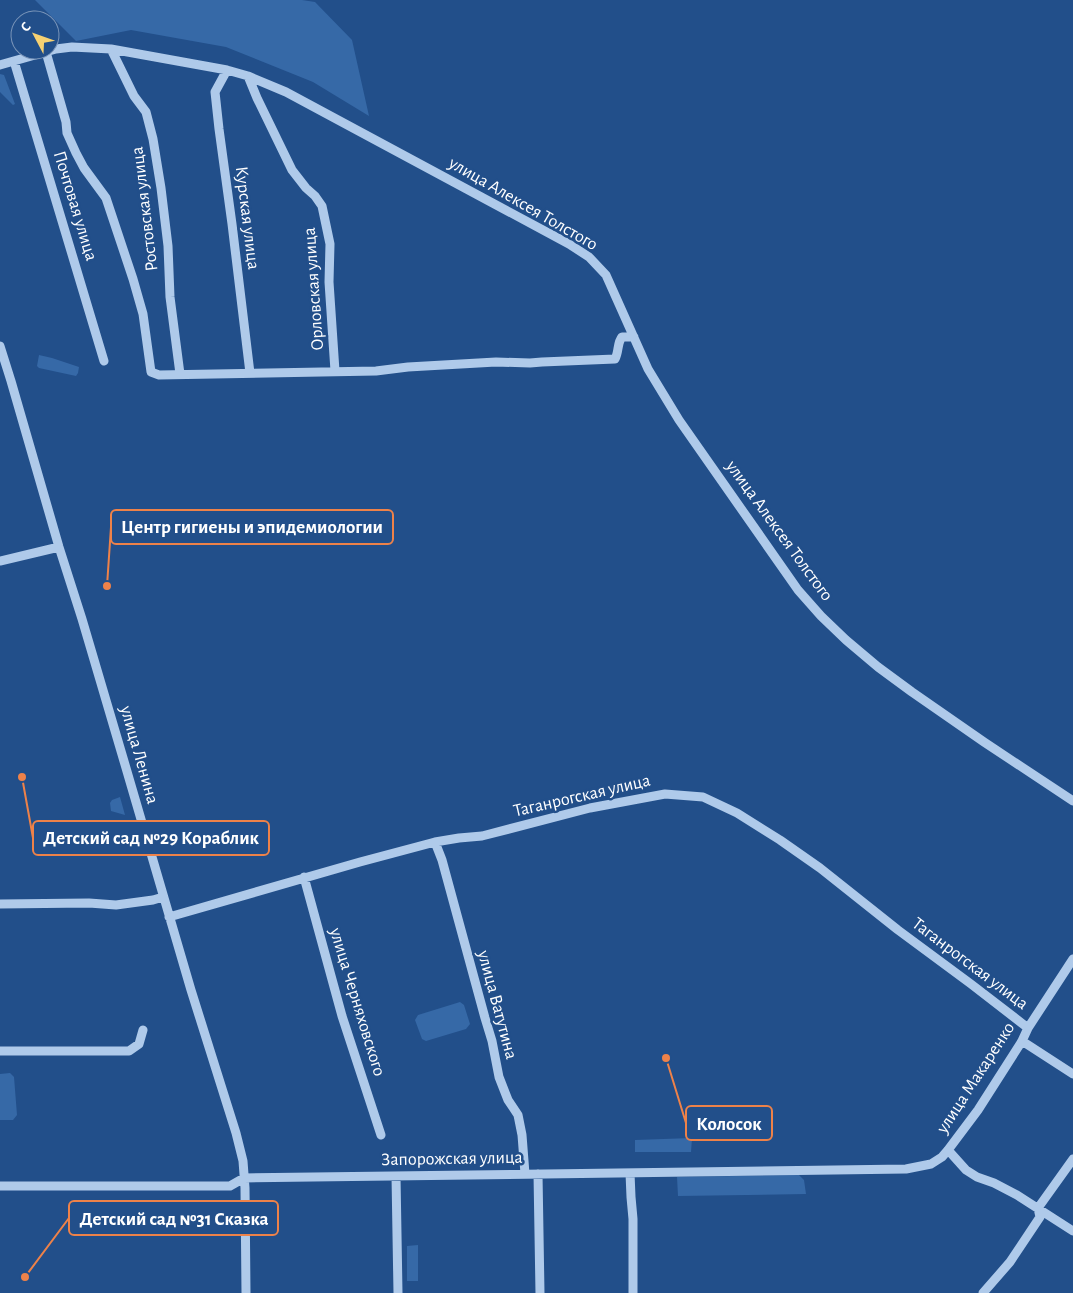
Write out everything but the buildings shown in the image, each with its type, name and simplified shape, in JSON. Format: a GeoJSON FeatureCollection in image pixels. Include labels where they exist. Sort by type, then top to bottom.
{"type":"FeatureCollection","features":[{"type":"Feature","properties":{"kind":"street","name":"улица Алексея Толстого"},"geometry":{"type":"LineString","coordinates":[[60,48],[72,47],[111,49],[227,70],[248,76],[294,96],[569,244],[589,257],[606,275],[648,369],[679,420],[798,590],[821,616],[838,633],[885,672],[977,737],[1073,801]]}},
{"type":"Feature","properties":{"kind":"street","name":"Ростовская улица"},"geometry":{"type":"LineString","coordinates":[[111,49],[134,96],[146,112],[153,139],[168,246],[170,297],[180,374]]}},
{"type":"Feature","properties":{"kind":"street","name":"улица Алексея Толстого"},"geometry":{"type":"LineString","coordinates":[[0,66],[18,60]]}},
{"type":"Feature","properties":{"kind":"street","name":"Орловская улица"},"geometry":{"type":"LineString","coordinates":[[48,60],[66,122],[67,133],[84,168],[106,198],[133,279],[143,314],[151,372],[159,375],[376,371],[408,367],[496,362],[530,364],[615,359],[618,355],[619,341],[622,337],[634,337]]}},
{"type":"Feature","properties":{"kind":"street","name":"Почтовая улица"},"geometry":{"type":"LineString","coordinates":[[14,61],[104,361]]}},
{"type":"Feature","properties":{"kind":"street","name":"Курская улица"},"geometry":{"type":"LineString","coordinates":[[227,70],[215,92],[218,129],[231,215],[250,373]]}},
{"type":"Feature","properties":{"kind":"street","name":"Орловская улица"},"geometry":{"type":"LineString","coordinates":[[248,76],[292,170],[322,206],[330,244],[329,282],[335,371]]}},
{"type":"Feature","properties":{"kind":"street","name":"улица Ленина"},"geometry":{"type":"LineString","coordinates":[[0,346],[163,897],[236,1133],[243,1162],[246,1293]]}},
{"type":"Feature","properties":{"kind":"street"},"geometry":{"type":"LineString","coordinates":[[0,561],[59,548]]}},
{"type":"Feature","properties":{"kind":"street","name":"Таганрогская улица"},"geometry":{"type":"LineString","coordinates":[[169,917],[396,851],[435,842],[482,836],[590,808],[665,794],[703,797],[737,813],[820,868],[898,930],[1028,1028]]}},
{"type":"Feature","properties":{"kind":"street","name":"улица Ватутина"},"geometry":{"type":"LineString","coordinates":[[435,842],[442,860],[492,1041],[499,1077],[508,1100],[518,1115],[522,1135],[525,1174]]}},
{"type":"Feature","properties":{"kind":"street","name":"улица Черняховского"},"geometry":{"type":"LineString","coordinates":[[304,877],[342,1016],[381,1135]]}},
{"type":"Feature","properties":{"kind":"street"},"geometry":{"type":"LineString","coordinates":[[0,904],[89,903],[116,905],[163,897]]}},
{"type":"Feature","properties":{"kind":"street","name":"улица Макаренко"},"geometry":{"type":"LineString","coordinates":[[906,1169],[931,1164],[942,1157],[948,1150],[978,1110],[1073,958]]}},
{"type":"Feature","properties":{"kind":"street"},"geometry":{"type":"LineString","coordinates":[[0,1050],[129,1051],[139,1044],[144,1030]]}},
{"type":"Feature","properties":{"kind":"street"},"geometry":{"type":"LineString","coordinates":[[1022,1041],[1073,1074]]}},
{"type":"Feature","properties":{"kind":"street"},"geometry":{"type":"LineString","coordinates":[[948,1150],[966,1170],[1017,1195],[1073,1231]]}},
{"type":"Feature","properties":{"kind":"street"},"geometry":{"type":"LineString","coordinates":[[983,1293],[1010,1262],[1040,1217],[1038,1208],[1073,1159]]}},
{"type":"Feature","properties":{"kind":"street","name":"Запорожская улица"},"geometry":{"type":"LineString","coordinates":[[0,1186],[230,1186],[244,1178],[906,1169]]}},
{"type":"Feature","properties":{"kind":"street"},"geometry":{"type":"LineString","coordinates":[[630,1173],[630,1197],[633,1219],[633,1293]]}},
{"type":"Feature","properties":{"kind":"street"},"geometry":{"type":"LineString","coordinates":[[538,1174],[540,1293]]}},
{"type":"Feature","properties":{"kind":"street"},"geometry":{"type":"LineString","coordinates":[[396,1176],[398,1293]]}},
{"type":"Feature","properties":{"kind":"shaded area"},"geometry":{"type":"Polygon","coordinates":[[[35,0],[302,0],[315,2],[352,40],[369,116],[313,82],[226,47],[131,30],[76,41],[60,25],[60,10],[45,10],[35,0]]]}},
{"type":"Feature","properties":{"kind":"shaded area"},"geometry":{"type":"Polygon","coordinates":[[[0,74],[4,75],[15,104],[13,105],[0,92],[0,74]]]}},
{"type":"Feature","properties":{"kind":"shaded area"},"geometry":{"type":"Polygon","coordinates":[[[39,355],[79,367],[78,373],[76,376],[39,368],[37,366],[39,355]]]}},
{"type":"Feature","properties":{"kind":"shaded area"},"geometry":{"type":"Polygon","coordinates":[[[120,797],[125,815],[111,811],[110,803],[112,800],[120,797]]]}},
{"type":"Feature","properties":{"kind":"shaded area"},"geometry":{"type":"Polygon","coordinates":[[[460,1002],[464,1005],[470,1024],[466,1029],[426,1041],[422,1039],[415,1020],[418,1015],[460,1002]]]}},
{"type":"Feature","properties":{"kind":"shaded area"},"geometry":{"type":"Polygon","coordinates":[[[10,1073],[14,1077],[17,1115],[13,1120],[0,1120],[0,1074],[10,1073]]]}},
{"type":"Feature","properties":{"kind":"shaded area"},"geometry":{"type":"Polygon","coordinates":[[[692,1138],[691,1152],[635,1152],[635,1140],[692,1138]]]}},
{"type":"Feature","properties":{"kind":"shaded area"},"geometry":{"type":"Polygon","coordinates":[[[799,1175],[804,1180],[806,1194],[678,1196],[677,1177],[799,1175]]]}},
{"type":"Feature","properties":{"kind":"shaded area"},"geometry":{"type":"Polygon","coordinates":[[[418,1245],[418,1281],[407,1281],[407,1246],[418,1245]]]}},
{"type":"Feature","properties":{"kind":"place","name":"Центр гигиены и эпидемиологии"},"geometry":{"type":"Point","coordinates":[107,586]}},
{"type":"Feature","properties":{"kind":"place","name":"Детский сад №29 Кораблик"},"geometry":{"type":"Point","coordinates":[22,777]}},
{"type":"Feature","properties":{"kind":"place","name":"Колосок"},"geometry":{"type":"Point","coordinates":[666,1058]}},
{"type":"Feature","properties":{"kind":"place","name":"Детский сад №31 Сказка"},"geometry":{"type":"Point","coordinates":[25,1277]}}]}
